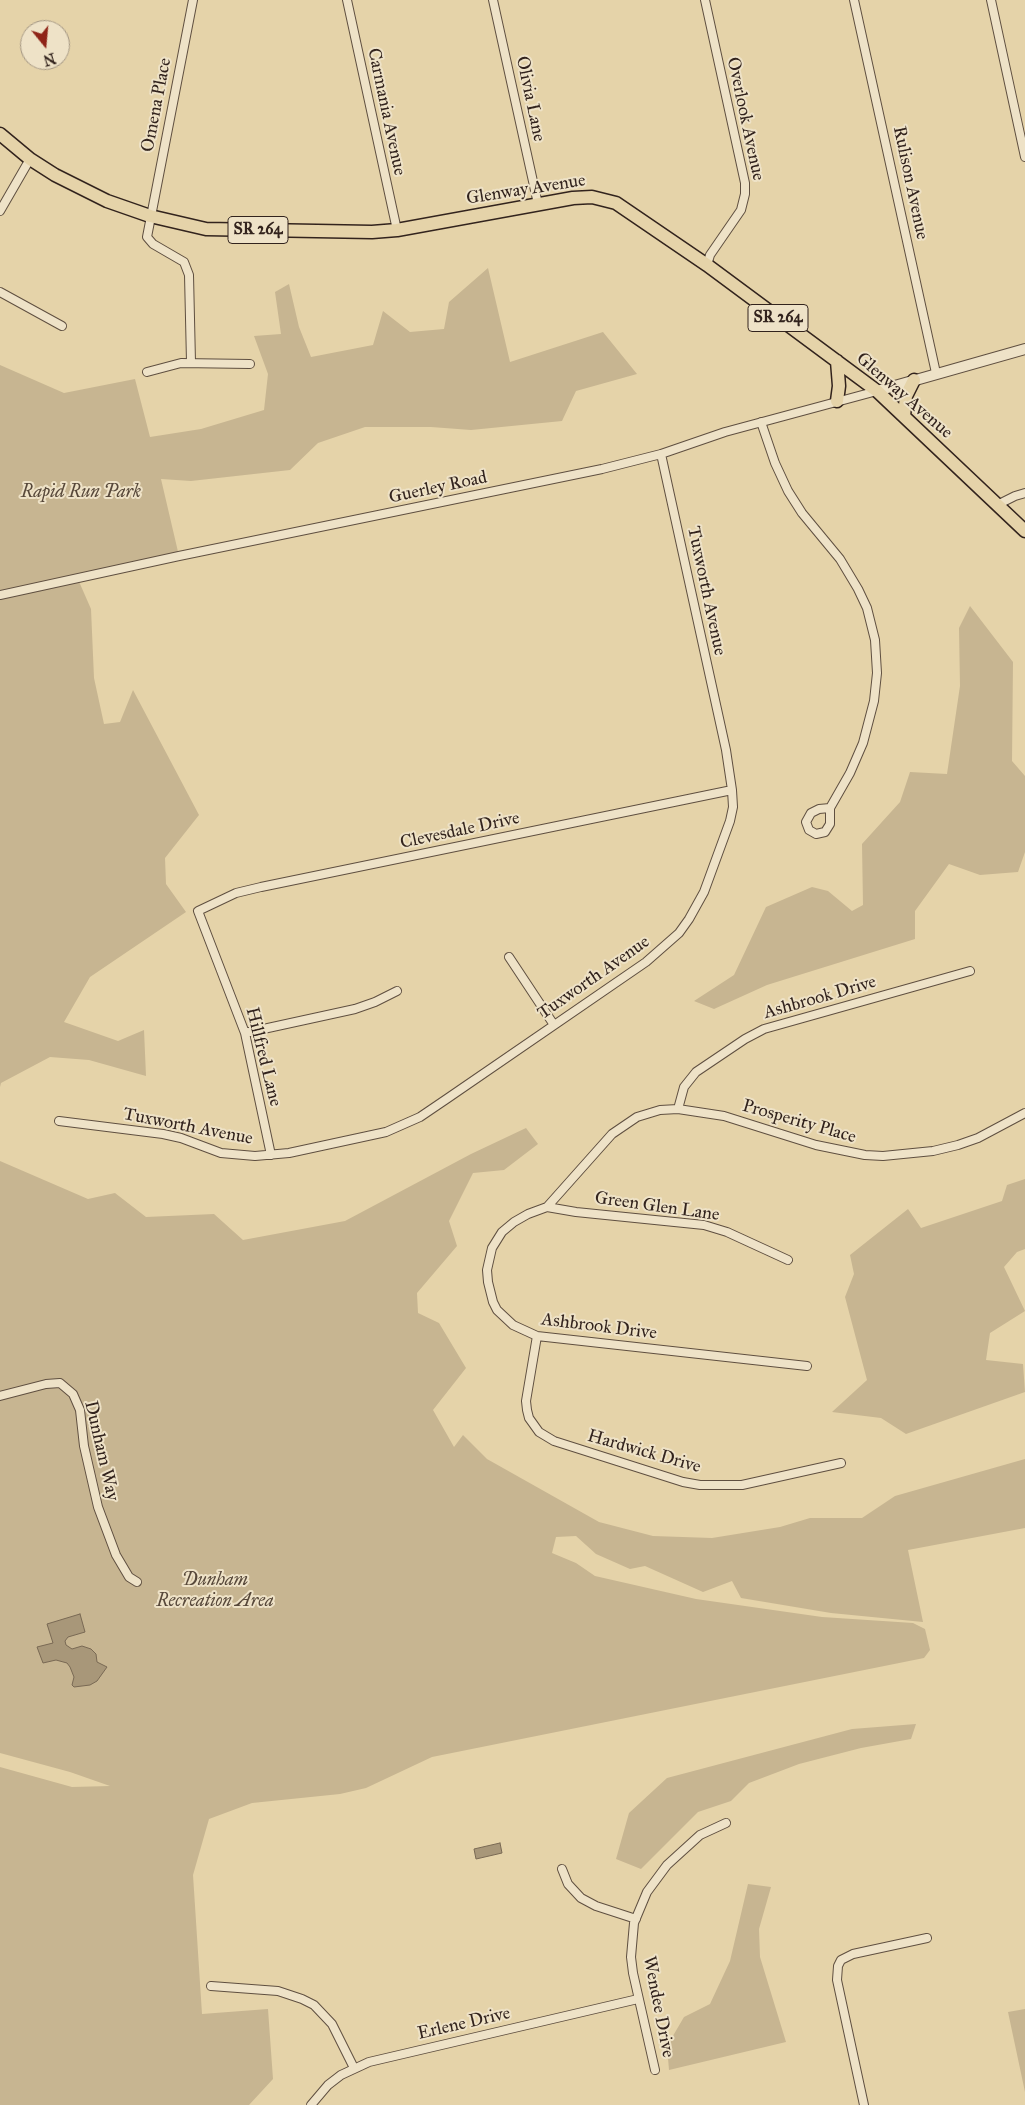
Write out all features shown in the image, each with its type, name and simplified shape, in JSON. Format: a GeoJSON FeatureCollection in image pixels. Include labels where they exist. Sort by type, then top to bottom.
{"type":"FeatureCollection","features":[{"type":"Feature","properties":{"kind":"main road","name":"Glenway Avenue"},"geometry":{"type":"LineString","coordinates":[[0,134],[30,159],[55,175],[107,201],[150,216],[206,229],[372,232],[397,230],[574,198],[592,196],[606,199],[625,208],[707,265],[877,390],[1025,531]]}},
{"type":"Feature","properties":{"kind":"main road"},"geometry":{"type":"LineString","coordinates":[[836,402],[839,386],[837,361]]}},
{"type":"Feature","properties":{"kind":"main road"},"geometry":{"type":"LineString","coordinates":[[904,416],[906,396],[914,380]]}},
{"type":"Feature","properties":{"kind":"street","name":"Omena Place"},"geometry":{"type":"LineString","coordinates":[[191,362],[189,275],[184,262],[176,256],[156,247],[147,237],[193,0]]}},
{"type":"Feature","properties":{"kind":"street","name":"Carmania Avenue"},"geometry":{"type":"LineString","coordinates":[[347,0],[397,230]]}},
{"type":"Feature","properties":{"kind":"street","name":"Olivia Lane"},"geometry":{"type":"LineString","coordinates":[[493,0],[538,204]]}},
{"type":"Feature","properties":{"kind":"street","name":"Overlook Avenue"},"geometry":{"type":"LineString","coordinates":[[705,0],[743,176],[745,194],[741,210],[710,255],[707,265]]}},
{"type":"Feature","properties":{"kind":"street","name":"Rulison Avenue"},"geometry":{"type":"LineString","coordinates":[[854,0],[936,374]]}},
{"type":"Feature","properties":{"kind":"street"},"geometry":{"type":"LineString","coordinates":[[991,0],[1025,157]]}},
{"type":"Feature","properties":{"kind":"street"},"geometry":{"type":"LineString","coordinates":[[0,211],[30,159]]}},
{"type":"Feature","properties":{"kind":"street"},"geometry":{"type":"LineString","coordinates":[[0,292],[62,326]]}},
{"type":"Feature","properties":{"kind":"street"},"geometry":{"type":"LineString","coordinates":[[877,390],[1025,349]]}},
{"type":"Feature","properties":{"kind":"street"},"geometry":{"type":"LineString","coordinates":[[147,372],[191,362],[250,364]]}},
{"type":"Feature","properties":{"kind":"street","name":"Guerley Road"},"geometry":{"type":"LineString","coordinates":[[0,595],[602,469],[661,454],[761,422],[877,390]]}},
{"type":"Feature","properties":{"kind":"street"},"geometry":{"type":"LineString","coordinates":[[761,422],[775,463],[788,491],[802,514],[840,559],[858,588],[867,608],[875,640],[876,673],[874,701],[868,724],[850,773],[830,808]]}},
{"type":"Feature","properties":{"kind":"street","name":"Tuxworth Avenue"},"geometry":{"type":"LineString","coordinates":[[59,1121],[163,1134],[181,1138],[221,1153],[238,1156],[271,1155],[368,1137],[403,1126],[434,1108],[646,962],[666,946],[689,919],[704,892],[733,808],[726,750],[661,454]]}},
{"type":"Feature","properties":{"kind":"street"},"geometry":{"type":"LineString","coordinates":[[997,505],[1025,493]]}},
{"type":"Feature","properties":{"kind":"street","name":"Clevesdale Drive"},"geometry":{"type":"LineString","coordinates":[[198,912],[236,893],[261,887],[732,790]]}},
{"type":"Feature","properties":{"kind":"street","name":"Hillfred Lane"},"geometry":{"type":"LineString","coordinates":[[198,912],[245,1033],[271,1155]]}},
{"type":"Feature","properties":{"kind":"street"},"geometry":{"type":"LineString","coordinates":[[509,957],[554,1025]]}},
{"type":"Feature","properties":{"kind":"street","name":"Ashbrook Drive"},"geometry":{"type":"LineString","coordinates":[[807,1366],[537,1336],[513,1325],[498,1310],[490,1294],[487,1270],[492,1248],[502,1232],[528,1214],[547,1206],[606,1139],[626,1123],[660,1110],[678,1109],[684,1087],[696,1072],[745,1039],[780,1023],[970,971]]}},
{"type":"Feature","properties":{"kind":"street"},"geometry":{"type":"LineString","coordinates":[[245,1033],[355,1009],[375,1002],[396,991]]}},
{"type":"Feature","properties":{"kind":"street","name":"Prosperity Place"},"geometry":{"type":"LineString","coordinates":[[678,1109],[744,1121],[840,1151],[883,1156],[912,1154],[958,1145],[978,1138],[1025,1113]]}},
{"type":"Feature","properties":{"kind":"street","name":"Green Glen Lane"},"geometry":{"type":"LineString","coordinates":[[547,1206],[576,1212],[704,1225],[726,1232],[788,1260]]}},
{"type":"Feature","properties":{"kind":"street","name":"Hardwick Drive"},"geometry":{"type":"LineString","coordinates":[[537,1336],[526,1401],[527,1410],[529,1418],[539,1432],[554,1441],[683,1482],[700,1485],[742,1485],[841,1463]]}},
{"type":"Feature","properties":{"kind":"street","name":"Dunham Way"},"geometry":{"type":"LineString","coordinates":[[0,1396],[46,1384],[60,1383],[73,1394],[80,1410],[84,1446],[98,1507],[116,1556],[129,1577],[138,1582]]}},
{"type":"Feature","properties":{"kind":"street","name":"Wendee Drive"},"geometry":{"type":"LineString","coordinates":[[655,2070],[638,1999],[631,1957],[636,1919],[647,1892],[667,1865],[700,1835],[726,1823]]}},
{"type":"Feature","properties":{"kind":"street"},"geometry":{"type":"LineString","coordinates":[[562,1869],[568,1884],[581,1898],[596,1906],[636,1919]]}},
{"type":"Feature","properties":{"kind":"street"},"geometry":{"type":"LineString","coordinates":[[864,2105],[836,1980],[838,1966],[841,1960],[853,1954],[928,1938]]}},
{"type":"Feature","properties":{"kind":"street"},"geometry":{"type":"LineString","coordinates":[[210,1986],[278,1991],[314,2005],[332,2024],[354,2068]]}},
{"type":"Feature","properties":{"kind":"street","name":"Erlene Drive"},"geometry":{"type":"LineString","coordinates":[[311,2105],[328,2085],[354,2068],[369,2062],[638,1999]]}},
{"type":"Feature","properties":{"kind":"green space","name":"Rapid Run Park"},"geometry":{"type":"Polygon","coordinates":[[[488,268],[510,362],[603,332],[637,374],[576,391],[562,421],[471,430],[431,427],[365,427],[318,443],[290,470],[191,481],[161,479],[179,556],[77,577],[91,609],[94,678],[104,724],[120,722],[133,690],[199,815],[165,858],[166,884],[186,912],[90,977],[64,1022],[118,1041],[144,1030],[146,1076],[89,1060],[50,1057],[1,1083],[0,1087],[0,365],[64,393],[135,379],[150,437],[201,429],[264,410],[268,374],[254,336],[281,334],[275,292],[289,284],[299,327],[311,357],[373,345],[383,311],[410,332],[444,329],[449,302],[488,268]]]}},
{"type":"Feature","properties":{"kind":"green space"},"geometry":{"type":"Polygon","coordinates":[[[970,606],[1013,662],[1012,761],[1025,776],[1025,852],[1018,872],[980,875],[949,864],[915,911],[915,939],[767,985],[714,1009],[694,1001],[734,975],[766,907],[812,887],[828,891],[852,911],[863,905],[862,844],[900,802],[910,772],[947,774],[960,686],[959,628],[970,606]]]}},
{"type":"Feature","properties":{"kind":"green space","name":"Dunham Recreation Area"},"geometry":{"type":"Polygon","coordinates":[[[526,1128],[538,1144],[504,1170],[473,1173],[449,1221],[457,1246],[417,1293],[418,1313],[439,1323],[466,1368],[433,1410],[454,1447],[463,1435],[487,1459],[599,1522],[653,1536],[712,1538],[780,1527],[810,1518],[862,1518],[895,1496],[1025,1459],[1025,1528],[908,1550],[923,1622],[831,1613],[741,1598],[732,1581],[703,1592],[645,1566],[630,1569],[596,1554],[576,1536],[556,1537],[552,1553],[576,1563],[595,1576],[696,1599],[822,1617],[913,1623],[925,1629],[930,1650],[924,1658],[432,1757],[366,1788],[340,1794],[252,1803],[209,1819],[193,1875],[202,2014],[268,2009],[273,2079],[249,2105],[0,2105],[0,1767],[72,1787],[110,1786],[70,1772],[0,1753],[0,1161],[88,1199],[115,1193],[146,1217],[214,1214],[243,1240],[345,1221],[471,1154],[526,1128]]]}},
{"type":"Feature","properties":{"kind":"green space"},"geometry":{"type":"Polygon","coordinates":[[[1025,1179],[1025,1249],[1017,1252],[1004,1267],[1025,1311],[990,1333],[986,1360],[1023,1364],[1025,1392],[906,1434],[881,1418],[832,1412],[867,1380],[845,1297],[854,1274],[850,1255],[908,1209],[921,1228],[1002,1201],[1007,1185],[1025,1179]]]}},
{"type":"Feature","properties":{"kind":"green space"},"geometry":{"type":"Polygon","coordinates":[[[916,1724],[911,1739],[861,1748],[799,1764],[749,1783],[731,1801],[698,1812],[641,1869],[616,1859],[629,1813],[667,1778],[852,1729],[916,1724]]]}},
{"type":"Feature","properties":{"kind":"green space"},"geometry":{"type":"Polygon","coordinates":[[[748,1884],[771,1887],[759,1929],[760,1957],[786,2042],[669,2070],[667,2046],[684,2017],[710,2004],[730,1961],[748,1884]]]}},
{"type":"Feature","properties":{"kind":"green space"},"geometry":{"type":"Polygon","coordinates":[[[1025,2009],[1025,2092],[1008,2012],[1025,2009]]]}},
{"type":"Feature","properties":{"kind":"shaded area"},"geometry":{"type":"Polygon","coordinates":[[[80,1614],[85,1632],[68,1637],[65,1641],[66,1645],[72,1649],[82,1646],[91,1649],[96,1654],[97,1662],[107,1667],[97,1681],[90,1685],[74,1687],[72,1685],[74,1677],[67,1663],[56,1660],[43,1663],[37,1647],[53,1643],[47,1624],[80,1614]]]}},
{"type":"Feature","properties":{"kind":"shaded area"},"geometry":{"type":"Polygon","coordinates":[[[500,1843],[502,1853],[476,1859],[474,1849],[500,1843]]]}}]}
